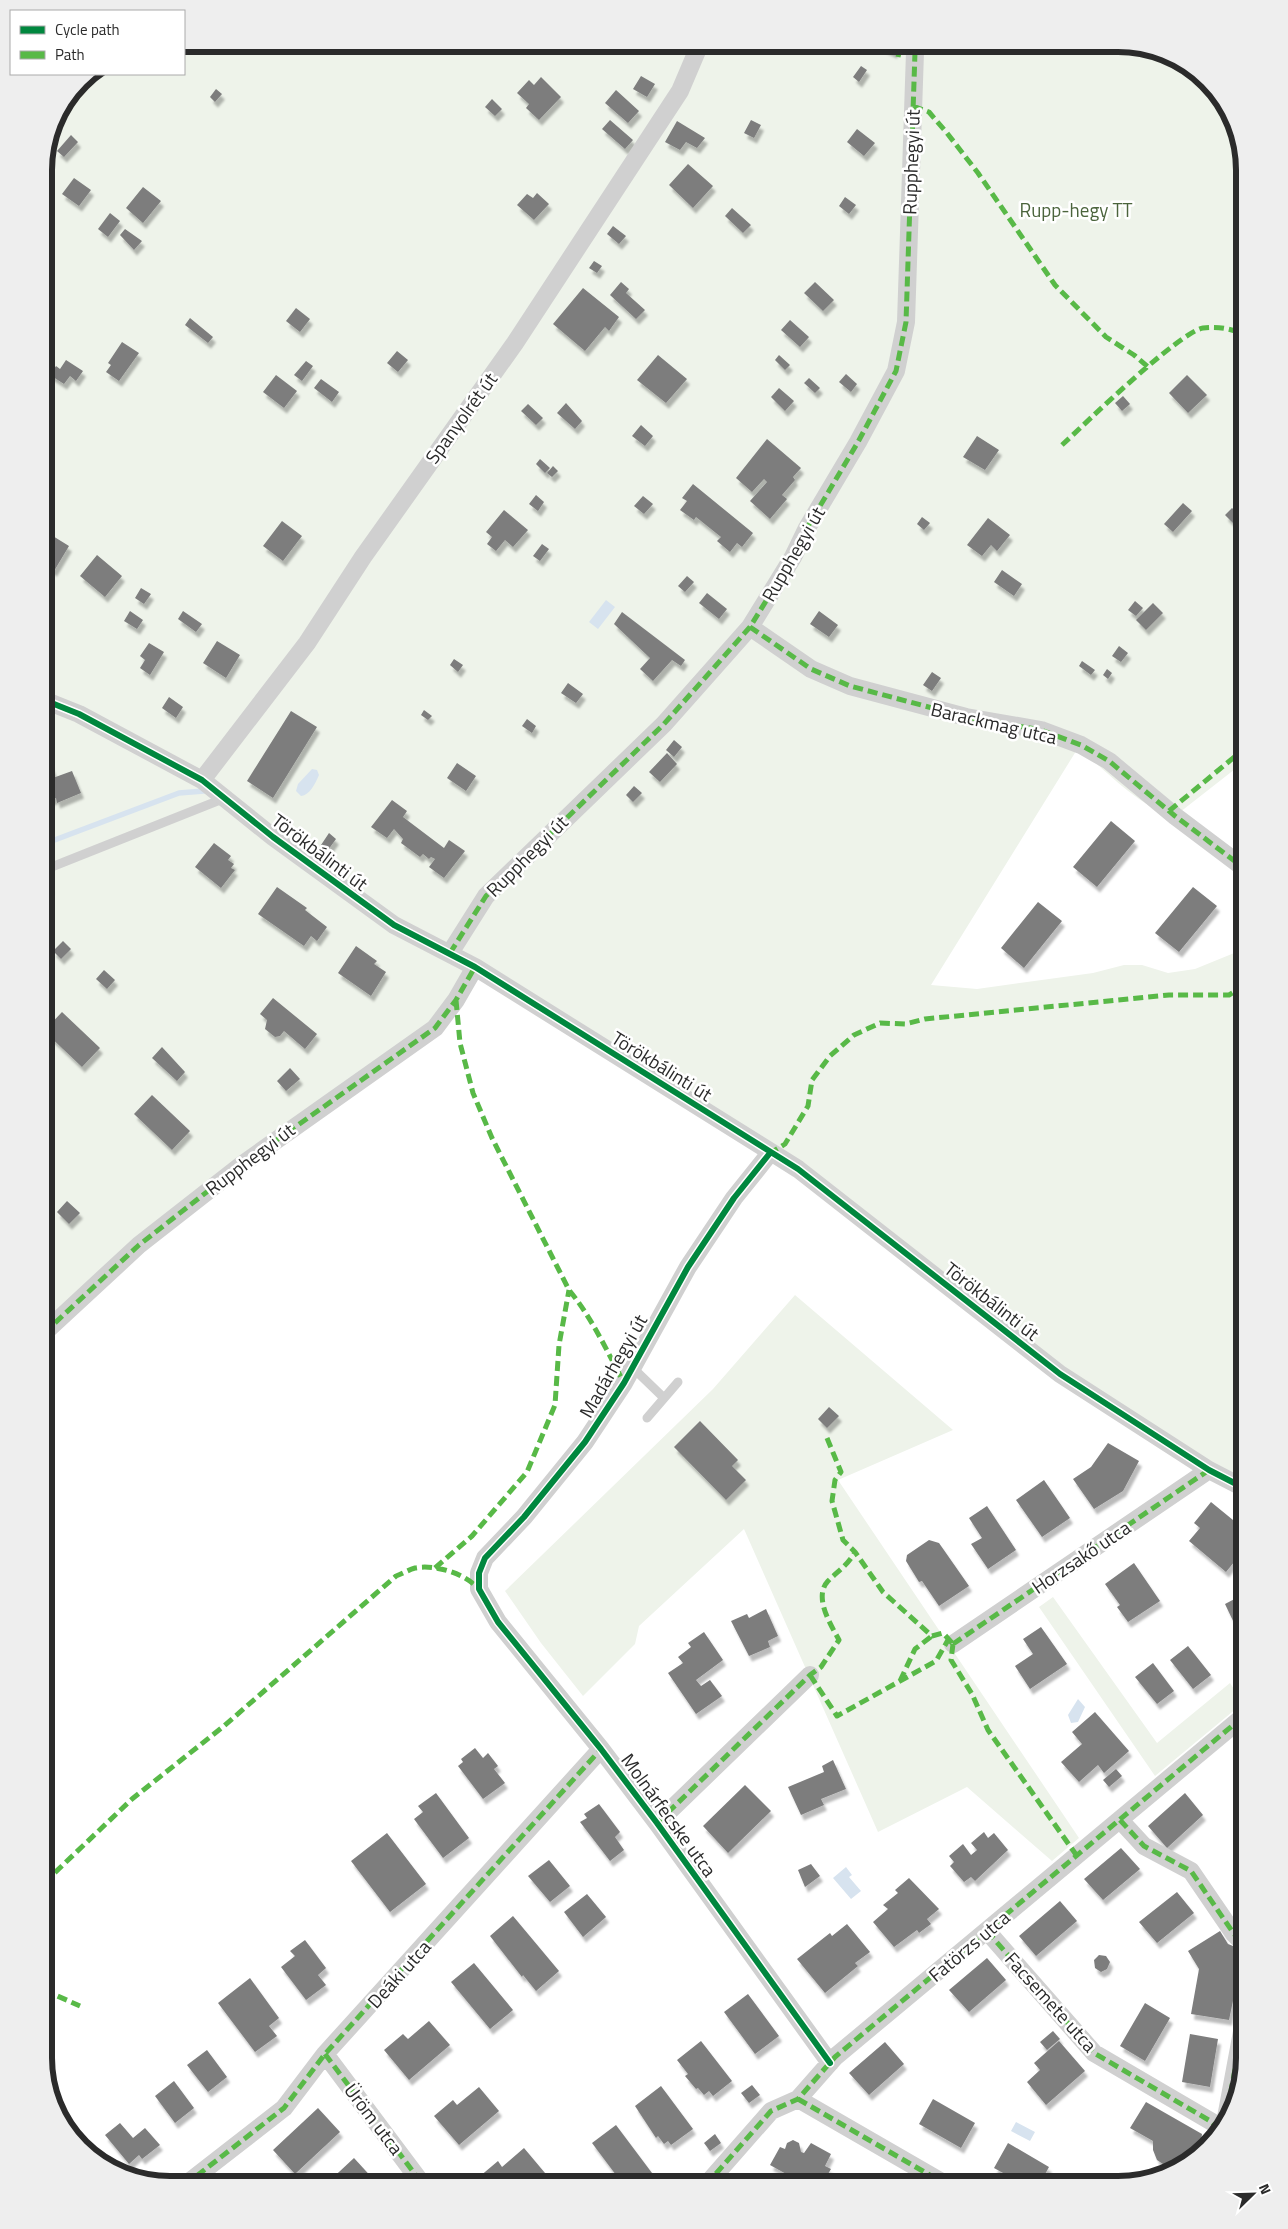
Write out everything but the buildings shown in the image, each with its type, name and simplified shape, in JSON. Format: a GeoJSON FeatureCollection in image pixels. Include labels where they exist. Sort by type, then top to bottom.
{"type":"FeatureCollection","features":[{"type":"Feature","properties":{"kind":"street","name":"Spanyolrét út"},"geometry":{"type":"LineString","coordinates":[[202,780],[307,643],[373,542],[515,343],[680,92],[696,53]]}},
{"type":"Feature","properties":{"kind":"street","name":"Rupphegyi út"},"geometry":{"type":"LineString","coordinates":[[450,953],[486,896],[664,724],[750,627],[789,564],[807,528],[858,442],[896,372],[906,322],[915,53]]}},
{"type":"Feature","properties":{"kind":"street","name":"Barackmag utca"},"geometry":{"type":"LineString","coordinates":[[750,627],[811,669],[850,686],[966,717],[1041,730],[1082,745],[1116,766],[1175,816],[1236,862]]}},
{"type":"Feature","properties":{"kind":"street","name":"Törökbálinti út"},"geometry":{"type":"LineString","coordinates":[[53,703],[79,714],[202,780],[273,837],[394,925],[475,967],[798,1169],[1060,1374],[1209,1470],[1236,1484]]}},
{"type":"Feature","properties":{"kind":"street","name":"Rupphegyi út"},"geometry":{"type":"LineString","coordinates":[[52,1325],[139,1246],[240,1166],[435,1028],[456,1000],[475,967]]}},
{"type":"Feature","properties":{"kind":"street","name":"Madárhegyi út"},"geometry":{"type":"LineString","coordinates":[[479,1588],[479,1573],[486,1558],[524,1517],[585,1442],[632,1368],[688,1267],[734,1198],[770,1153]]}},
{"type":"Feature","properties":{"kind":"street","name":"Horzsakő utca"},"geometry":{"type":"LineString","coordinates":[[953,1644],[1209,1470]]}},
{"type":"Feature","properties":{"kind":"street","name":"Molnárfecske utca"},"geometry":{"type":"LineString","coordinates":[[479,1588],[498,1622],[601,1748],[830,2063]]}},
{"type":"Feature","properties":{"kind":"street"},"geometry":{"type":"LineString","coordinates":[[657,1824],[810,1675]]}},
{"type":"Feature","properties":{"kind":"street","name":"Fatörzs utca"},"geometry":{"type":"LineString","coordinates":[[714,2176],[771,2111],[798,2099],[830,2063],[1236,1723]]}},
{"type":"Feature","properties":{"kind":"street","name":"Deáki utca"},"geometry":{"type":"LineString","coordinates":[[197,2176],[284,2108],[325,2054],[601,1748]]}},
{"type":"Feature","properties":{"kind":"street"},"geometry":{"type":"LineString","coordinates":[[1120,1820],[1144,1846],[1191,1871],[1236,1936]]}},
{"type":"Feature","properties":{"kind":"street","name":"Facsemete utca"},"geometry":{"type":"LineString","coordinates":[[987,1931],[1094,2053],[1215,2125]]}},
{"type":"Feature","properties":{"kind":"street","name":"Üröm utca"},"geometry":{"type":"LineString","coordinates":[[325,2054],[416,2176]]}},
{"type":"Feature","properties":{"kind":"street"},"geometry":{"type":"LineString","coordinates":[[798,2099],[931,2176]]}},
{"type":"Feature","properties":{"kind":"lane"},"geometry":{"type":"LineString","coordinates":[[53,867],[224,798]]}},
{"type":"Feature","properties":{"kind":"lane"},"geometry":{"type":"LineString","coordinates":[[632,1368],[664,1398]]}},
{"type":"Feature","properties":{"kind":"lane"},"geometry":{"type":"LineString","coordinates":[[647,1418],[678,1382]]}},
{"type":"Feature","properties":{"kind":"green space","name":"Rupp-hegy TT"},"geometry":{"type":"Polygon","coordinates":[[[185,52],[1125,53],[1155,59],[1183,72],[1206,93],[1216,105],[1223,118],[1231,140],[1236,171],[1236,768],[1175,816],[1162,812],[1136,797],[1078,748],[931,985],[977,989],[1093,973],[1124,965],[1142,965],[1168,973],[1195,969],[1236,952],[1236,1483],[1060,1374],[798,1169],[475,967],[456,1000],[52,1326],[53,163],[57,140],[65,118],[77,99],[101,75],[185,75],[185,52]]]}},
{"type":"Feature","properties":{"kind":"green space"},"geometry":{"type":"Polygon","coordinates":[[[795,1295],[953,1430],[838,1480],[1079,1838],[1052,1861],[967,1787],[878,1832],[744,1529],[639,1626],[635,1644],[583,1696],[541,1643],[505,1591],[713,1389],[795,1295]]]}},
{"type":"Feature","properties":{"kind":"green space"},"geometry":{"type":"Polygon","coordinates":[[[1053,1597],[1157,1743],[1230,1683],[1236,1692],[1236,1709],[1155,1776],[1039,1607],[1053,1597]]]}},
{"type":"Feature","properties":{"kind":"shaded area"},"geometry":{"type":"Polygon","coordinates":[[[606,600],[615,607],[598,629],[589,622],[606,600]]]}},
{"type":"Feature","properties":{"kind":"shaded area"},"geometry":{"type":"Polygon","coordinates":[[[312,769],[317,770],[319,775],[310,791],[301,796],[296,791],[298,784],[312,769]]]}},
{"type":"Feature","properties":{"kind":"shaded area"},"geometry":{"type":"Polygon","coordinates":[[[1078,1699],[1085,1707],[1078,1722],[1071,1723],[1068,1715],[1078,1699]]]}},
{"type":"Feature","properties":{"kind":"shaded area"},"geometry":{"type":"Polygon","coordinates":[[[846,1867],[852,1875],[849,1877],[861,1891],[851,1899],[833,1878],[846,1867]]]}},
{"type":"Feature","properties":{"kind":"shaded area"},"geometry":{"type":"Polygon","coordinates":[[[1016,2122],[1035,2132],[1030,2141],[1011,2131],[1016,2122]]]}},
{"type":"Feature","properties":{"kind":"waterway"},"geometry":{"type":"LineString","coordinates":[[53,841],[179,793],[204,791]]}},
{"type":"Feature","properties":{"kind":"marked path"},"geometry":{"type":"LineString","coordinates":[[898,57],[899,53]]}},
{"type":"Feature","properties":{"kind":"marked path"},"geometry":{"type":"LineString","coordinates":[[450,953],[486,896],[664,724],[750,627],[793,557],[807,528],[858,442],[896,371],[906,322],[915,53]]}},
{"type":"Feature","properties":{"kind":"marked path"},"geometry":{"type":"LineString","coordinates":[[913,106],[929,112],[947,133],[978,173],[1055,285],[1106,337],[1134,355],[1148,367]]}},
{"type":"Feature","properties":{"kind":"marked path"},"geometry":{"type":"LineString","coordinates":[[1062,445],[1154,361],[1191,333],[1203,328],[1214,327],[1236,331]]}},
{"type":"Feature","properties":{"kind":"marked path"},"geometry":{"type":"LineString","coordinates":[[750,627],[811,669],[850,686],[966,717],[1041,730],[1081,745],[1109,761],[1175,816],[1236,862]]}},
{"type":"Feature","properties":{"kind":"marked path"},"geometry":{"type":"LineString","coordinates":[[1169,811],[1236,756]]}},
{"type":"Feature","properties":{"kind":"marked path"},"geometry":{"type":"LineString","coordinates":[[52,1325],[139,1245],[240,1166],[435,1028],[456,1000],[475,967]]}},
{"type":"Feature","properties":{"kind":"marked path"},"geometry":{"type":"LineString","coordinates":[[769,1154],[785,1144],[808,1106],[812,1080],[830,1056],[854,1035],[880,1023],[905,1024],[925,1019],[1169,995],[1229,995],[1236,991]]}},
{"type":"Feature","properties":{"kind":"marked path"},"geometry":{"type":"LineString","coordinates":[[456,1000],[460,1043],[473,1093],[492,1138],[569,1290],[592,1323],[624,1383]]}},
{"type":"Feature","properties":{"kind":"marked path"},"geometry":{"type":"LineString","coordinates":[[435,1568],[472,1536],[527,1472],[555,1405],[559,1345],[569,1290]]}},
{"type":"Feature","properties":{"kind":"marked path"},"geometry":{"type":"LineString","coordinates":[[827,1438],[841,1472],[835,1480],[832,1501],[843,1540],[855,1552],[883,1592],[932,1636],[943,1633],[953,1644]]}},
{"type":"Feature","properties":{"kind":"marked path"},"geometry":{"type":"LineString","coordinates":[[953,1644],[1209,1470]]}},
{"type":"Feature","properties":{"kind":"marked path"},"geometry":{"type":"LineString","coordinates":[[657,1823],[810,1675],[821,1667],[839,1640],[825,1611],[822,1595],[824,1588],[828,1581],[843,1568],[855,1552]]}},
{"type":"Feature","properties":{"kind":"marked path"},"geometry":{"type":"LineString","coordinates":[[52,1875],[132,1799],[224,1726],[396,1576],[415,1568],[441,1569],[468,1580],[480,1591]]}},
{"type":"Feature","properties":{"kind":"marked path"},"geometry":{"type":"LineString","coordinates":[[900,1681],[915,1649],[932,1636]]}},
{"type":"Feature","properties":{"kind":"marked path"},"geometry":{"type":"LineString","coordinates":[[810,1675],[837,1716],[936,1661],[948,1640]]}},
{"type":"Feature","properties":{"kind":"marked path"},"geometry":{"type":"LineString","coordinates":[[953,1644],[951,1660],[972,1694],[988,1730],[1077,1856]]}},
{"type":"Feature","properties":{"kind":"marked path"},"geometry":{"type":"LineString","coordinates":[[714,2176],[771,2111],[798,2099],[835,2057],[1236,1723]]}},
{"type":"Feature","properties":{"kind":"marked path"},"geometry":{"type":"LineString","coordinates":[[197,2176],[284,2108],[325,2054],[601,1749]]}},
{"type":"Feature","properties":{"kind":"marked path"},"geometry":{"type":"LineString","coordinates":[[1120,1820],[1144,1846],[1191,1871],[1236,1936]]}},
{"type":"Feature","properties":{"kind":"marked path"},"geometry":{"type":"LineString","coordinates":[[987,1931],[1094,2053],[1215,2125]]}},
{"type":"Feature","properties":{"kind":"marked path"},"geometry":{"type":"LineString","coordinates":[[52,1994],[80,2006]]}},
{"type":"Feature","properties":{"kind":"marked path"},"geometry":{"type":"LineString","coordinates":[[325,2054],[416,2176]]}},
{"type":"Feature","properties":{"kind":"marked path"},"geometry":{"type":"LineString","coordinates":[[798,2099],[931,2176]]}},
{"type":"Feature","properties":{"kind":"cycle path"},"geometry":{"type":"LineString","coordinates":[[53,703],[79,714],[202,780],[273,837],[394,925],[475,967],[798,1169],[1060,1374],[1209,1470],[1236,1484]]}},
{"type":"Feature","properties":{"kind":"cycle path"},"geometry":{"type":"LineString","coordinates":[[770,1153],[734,1198],[688,1267],[624,1383],[585,1442],[524,1517],[485,1558],[479,1573],[479,1589],[498,1622],[601,1749],[657,1823],[830,2063]]}}]}
